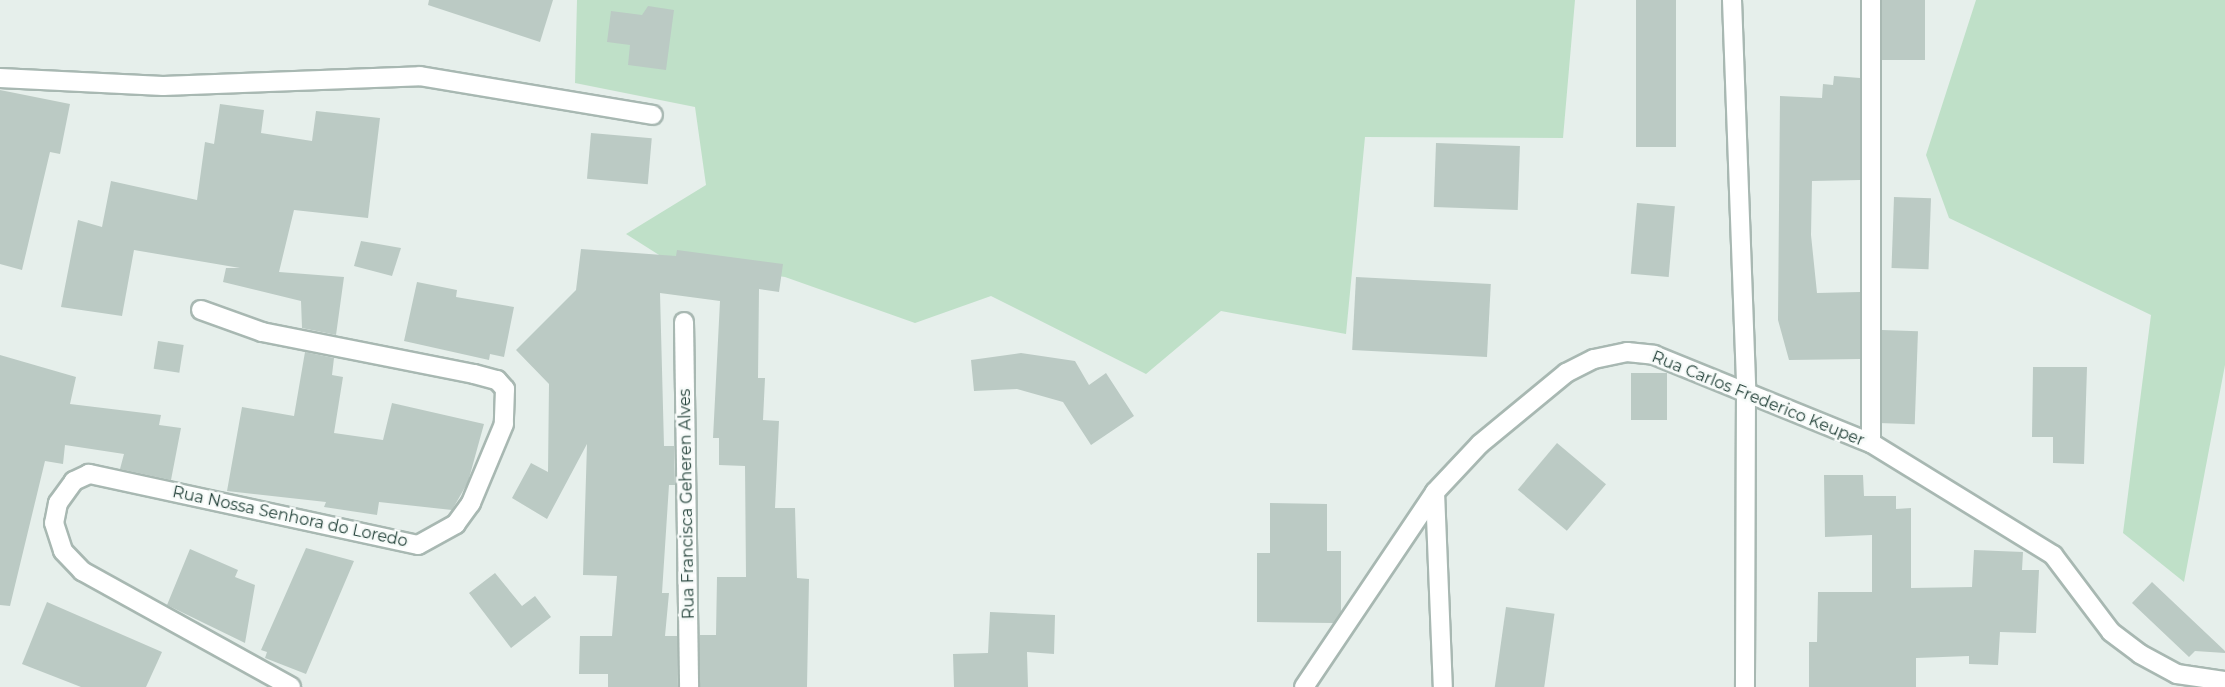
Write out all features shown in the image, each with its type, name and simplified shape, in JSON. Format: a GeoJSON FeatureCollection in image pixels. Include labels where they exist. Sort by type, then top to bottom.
{"type":"FeatureCollection","features":[{"type":"Feature","properties":{"kind":"street"},"geometry":{"type":"LineString","coordinates":[[1732,0],[1746,390],[1745,687]]}},
{"type":"Feature","properties":{"kind":"street"},"geometry":{"type":"LineString","coordinates":[[1871,0],[1871,443]]}},
{"type":"Feature","properties":{"kind":"street"},"geometry":{"type":"LineString","coordinates":[[0,78],[163,86],[420,76],[652,115]]}},
{"type":"Feature","properties":{"kind":"street","name":"Rua Nossa Senhora do Loredo"},"geometry":{"type":"LineString","coordinates":[[201,310],[262,332],[486,377],[505,389],[504,424],[471,502],[456,524],[418,545],[89,474],[68,489],[58,503],[54,523],[63,551],[82,571],[291,687]]}},
{"type":"Feature","properties":{"kind":"street","name":"Rua Francisca Geheren Alves"},"geometry":{"type":"LineString","coordinates":[[684,322],[689,687]]}},
{"type":"Feature","properties":{"kind":"street","name":"Rua Carlos Frederico Keuper"},"geometry":{"type":"LineString","coordinates":[[1304,687],[1436,492],[1521,406],[1594,359],[1627,352],[1654,355],[1746,390],[1871,443],[2053,555],[2111,632],[2172,681],[2225,681]]}},
{"type":"Feature","properties":{"kind":"street"},"geometry":{"type":"LineString","coordinates":[[1436,492],[1443,687]]}},
{"type":"Feature","properties":{"kind":"green space"},"geometry":{"type":"Polygon","coordinates":[[[577,0],[1575,0],[1563,138],[1365,137],[1346,334],[1221,311],[1146,374],[991,296],[915,323],[785,277],[667,260],[626,234],[706,185],[695,107],[575,83],[577,0]]]}},
{"type":"Feature","properties":{"kind":"green space"},"geometry":{"type":"Polygon","coordinates":[[[1976,0],[2225,0],[2225,365],[2184,582],[2123,533],[2151,315],[1949,218],[1926,155],[1976,0]]]}},
{"type":"Feature","properties":{"kind":"building"},"geometry":{"type":"Polygon","coordinates":[[[429,0],[553,0],[540,42],[428,5],[429,0]]]}},
{"type":"Feature","properties":{"kind":"building"},"geometry":{"type":"Polygon","coordinates":[[[1636,0],[1676,0],[1676,147],[1636,147],[1636,0]]]}},
{"type":"Feature","properties":{"kind":"building"},"geometry":{"type":"Polygon","coordinates":[[[1882,0],[1925,0],[1925,60],[1882,60],[1882,0]]]}},
{"type":"Feature","properties":{"kind":"building"},"geometry":{"type":"Polygon","coordinates":[[[648,6],[674,10],[666,70],[628,65],[630,45],[607,42],[611,11],[642,15],[648,6]]]}},
{"type":"Feature","properties":{"kind":"building"},"geometry":{"type":"Polygon","coordinates":[[[1834,76],[1860,78],[1860,180],[1812,181],[1811,235],[1817,293],[1860,292],[1860,359],[1789,360],[1778,320],[1780,96],[1822,98],[1823,84],[1833,85],[1834,76]]]}},
{"type":"Feature","properties":{"kind":"building"},"geometry":{"type":"Polygon","coordinates":[[[0,90],[70,104],[60,154],[50,152],[22,270],[0,264],[0,90]]]}},
{"type":"Feature","properties":{"kind":"building"},"geometry":{"type":"Polygon","coordinates":[[[220,104],[264,110],[261,133],[312,141],[316,111],[380,118],[368,218],[294,210],[279,272],[344,277],[336,335],[302,328],[301,301],[223,282],[226,268],[240,268],[134,250],[122,316],[61,307],[78,220],[102,227],[111,181],[197,200],[205,142],[214,144],[220,104]]]}},
{"type":"Feature","properties":{"kind":"building"},"geometry":{"type":"Polygon","coordinates":[[[591,133],[652,138],[648,184],[587,179],[591,133]]]}},
{"type":"Feature","properties":{"kind":"building"},"geometry":{"type":"Polygon","coordinates":[[[1436,143],[1520,146],[1518,210],[1434,207],[1436,143]]]}},
{"type":"Feature","properties":{"kind":"building"},"geometry":{"type":"Polygon","coordinates":[[[1894,197],[1931,198],[1928,269],[1892,268],[1894,197]]]}},
{"type":"Feature","properties":{"kind":"building"},"geometry":{"type":"Polygon","coordinates":[[[1637,203],[1675,206],[1669,277],[1631,274],[1637,203]]]}},
{"type":"Feature","properties":{"kind":"building"},"geometry":{"type":"Polygon","coordinates":[[[361,241],[401,248],[392,276],[354,266],[361,241]]]}},
{"type":"Feature","properties":{"kind":"building"},"geometry":{"type":"Polygon","coordinates":[[[581,249],[676,256],[677,250],[783,264],[779,292],[759,289],[758,378],[765,378],[763,420],[779,421],[775,508],[795,508],[797,578],[809,579],[807,687],[700,687],[700,635],[716,635],[717,577],[746,577],[745,466],[719,465],[719,438],[713,438],[720,301],[660,293],[664,446],[674,446],[675,485],[669,485],[662,593],[669,593],[665,636],[677,636],[678,687],[608,687],[608,674],[579,674],[580,636],[612,636],[617,576],[583,575],[587,444],[547,519],[512,498],[531,463],[548,472],[549,384],[516,350],[576,290],[581,249]]]}},
{"type":"Feature","properties":{"kind":"building"},"geometry":{"type":"Polygon","coordinates":[[[1356,277],[1491,284],[1487,357],[1352,350],[1356,277]]]}},
{"type":"Feature","properties":{"kind":"building"},"geometry":{"type":"Polygon","coordinates":[[[417,282],[457,290],[456,297],[514,307],[504,357],[490,354],[489,360],[404,341],[417,282]]]}},
{"type":"Feature","properties":{"kind":"building"},"geometry":{"type":"Polygon","coordinates":[[[1882,330],[1918,331],[1915,424],[1879,423],[1882,330]]]}},
{"type":"Feature","properties":{"kind":"building"},"geometry":{"type":"Polygon","coordinates":[[[158,341],[184,345],[179,373],[154,369],[158,341]]]}},
{"type":"Feature","properties":{"kind":"building"},"geometry":{"type":"Polygon","coordinates":[[[305,352],[334,358],[332,375],[343,377],[334,433],[383,440],[392,403],[484,424],[468,482],[452,510],[379,502],[377,515],[324,507],[326,502],[227,491],[242,407],[294,416],[305,352]]]}},
{"type":"Feature","properties":{"kind":"building"},"geometry":{"type":"Polygon","coordinates":[[[1021,353],[1075,361],[1089,385],[1106,373],[1134,416],[1091,445],[1063,402],[1017,389],[974,391],[971,360],[1021,353]]]}},
{"type":"Feature","properties":{"kind":"building"},"geometry":{"type":"Polygon","coordinates":[[[0,355],[76,377],[70,404],[161,415],[159,425],[181,428],[171,480],[120,469],[124,454],[65,445],[63,464],[45,461],[10,606],[0,605],[0,355]]]}},
{"type":"Feature","properties":{"kind":"building"},"geometry":{"type":"Polygon","coordinates":[[[2033,367],[2087,367],[2084,464],[2053,463],[2053,437],[2032,437],[2033,367]]]}},
{"type":"Feature","properties":{"kind":"building"},"geometry":{"type":"Polygon","coordinates":[[[1631,373],[1667,373],[1667,420],[1631,420],[1631,373]]]}},
{"type":"Feature","properties":{"kind":"building"},"geometry":{"type":"Polygon","coordinates":[[[1557,443],[1606,484],[1567,531],[1518,490],[1557,443]]]}},
{"type":"Feature","properties":{"kind":"building"},"geometry":{"type":"Polygon","coordinates":[[[1824,475],[1863,475],[1864,496],[1896,496],[1896,509],[1911,508],[1911,588],[1972,587],[1974,550],[2023,552],[2022,570],[2039,570],[2036,633],[2000,632],[1998,665],[1969,664],[1969,656],[1916,658],[1916,687],[1809,687],[1809,642],[1817,642],[1818,592],[1872,592],[1872,535],[1825,537],[1824,475]]]}},
{"type":"Feature","properties":{"kind":"building"},"geometry":{"type":"Polygon","coordinates":[[[1270,503],[1327,504],[1327,551],[1341,551],[1341,612],[1334,623],[1257,622],[1257,553],[1270,553],[1270,503]]]}},
{"type":"Feature","properties":{"kind":"building"},"geometry":{"type":"Polygon","coordinates":[[[306,548],[354,561],[306,674],[265,658],[267,652],[261,650],[306,548]]]}},
{"type":"Feature","properties":{"kind":"building"},"geometry":{"type":"Polygon","coordinates":[[[190,549],[238,570],[235,577],[255,585],[245,643],[167,605],[190,549]]]}},
{"type":"Feature","properties":{"kind":"building"},"geometry":{"type":"Polygon","coordinates":[[[495,573],[522,606],[535,596],[551,617],[511,648],[469,593],[495,573]]]}},
{"type":"Feature","properties":{"kind":"building"},"geometry":{"type":"Polygon","coordinates":[[[2152,582],[2225,653],[2195,651],[2189,657],[2132,603],[2152,582]]]}},
{"type":"Feature","properties":{"kind":"building"},"geometry":{"type":"Polygon","coordinates":[[[47,602],[162,652],[146,687],[81,687],[22,664],[47,602]]]}},
{"type":"Feature","properties":{"kind":"building"},"geometry":{"type":"Polygon","coordinates":[[[1506,607],[1555,614],[1544,687],[1495,687],[1506,607]]]}},
{"type":"Feature","properties":{"kind":"building"},"geometry":{"type":"Polygon","coordinates":[[[990,612],[1055,615],[1054,654],[1027,652],[1028,687],[954,687],[953,654],[988,653],[990,612]]]}}]}
